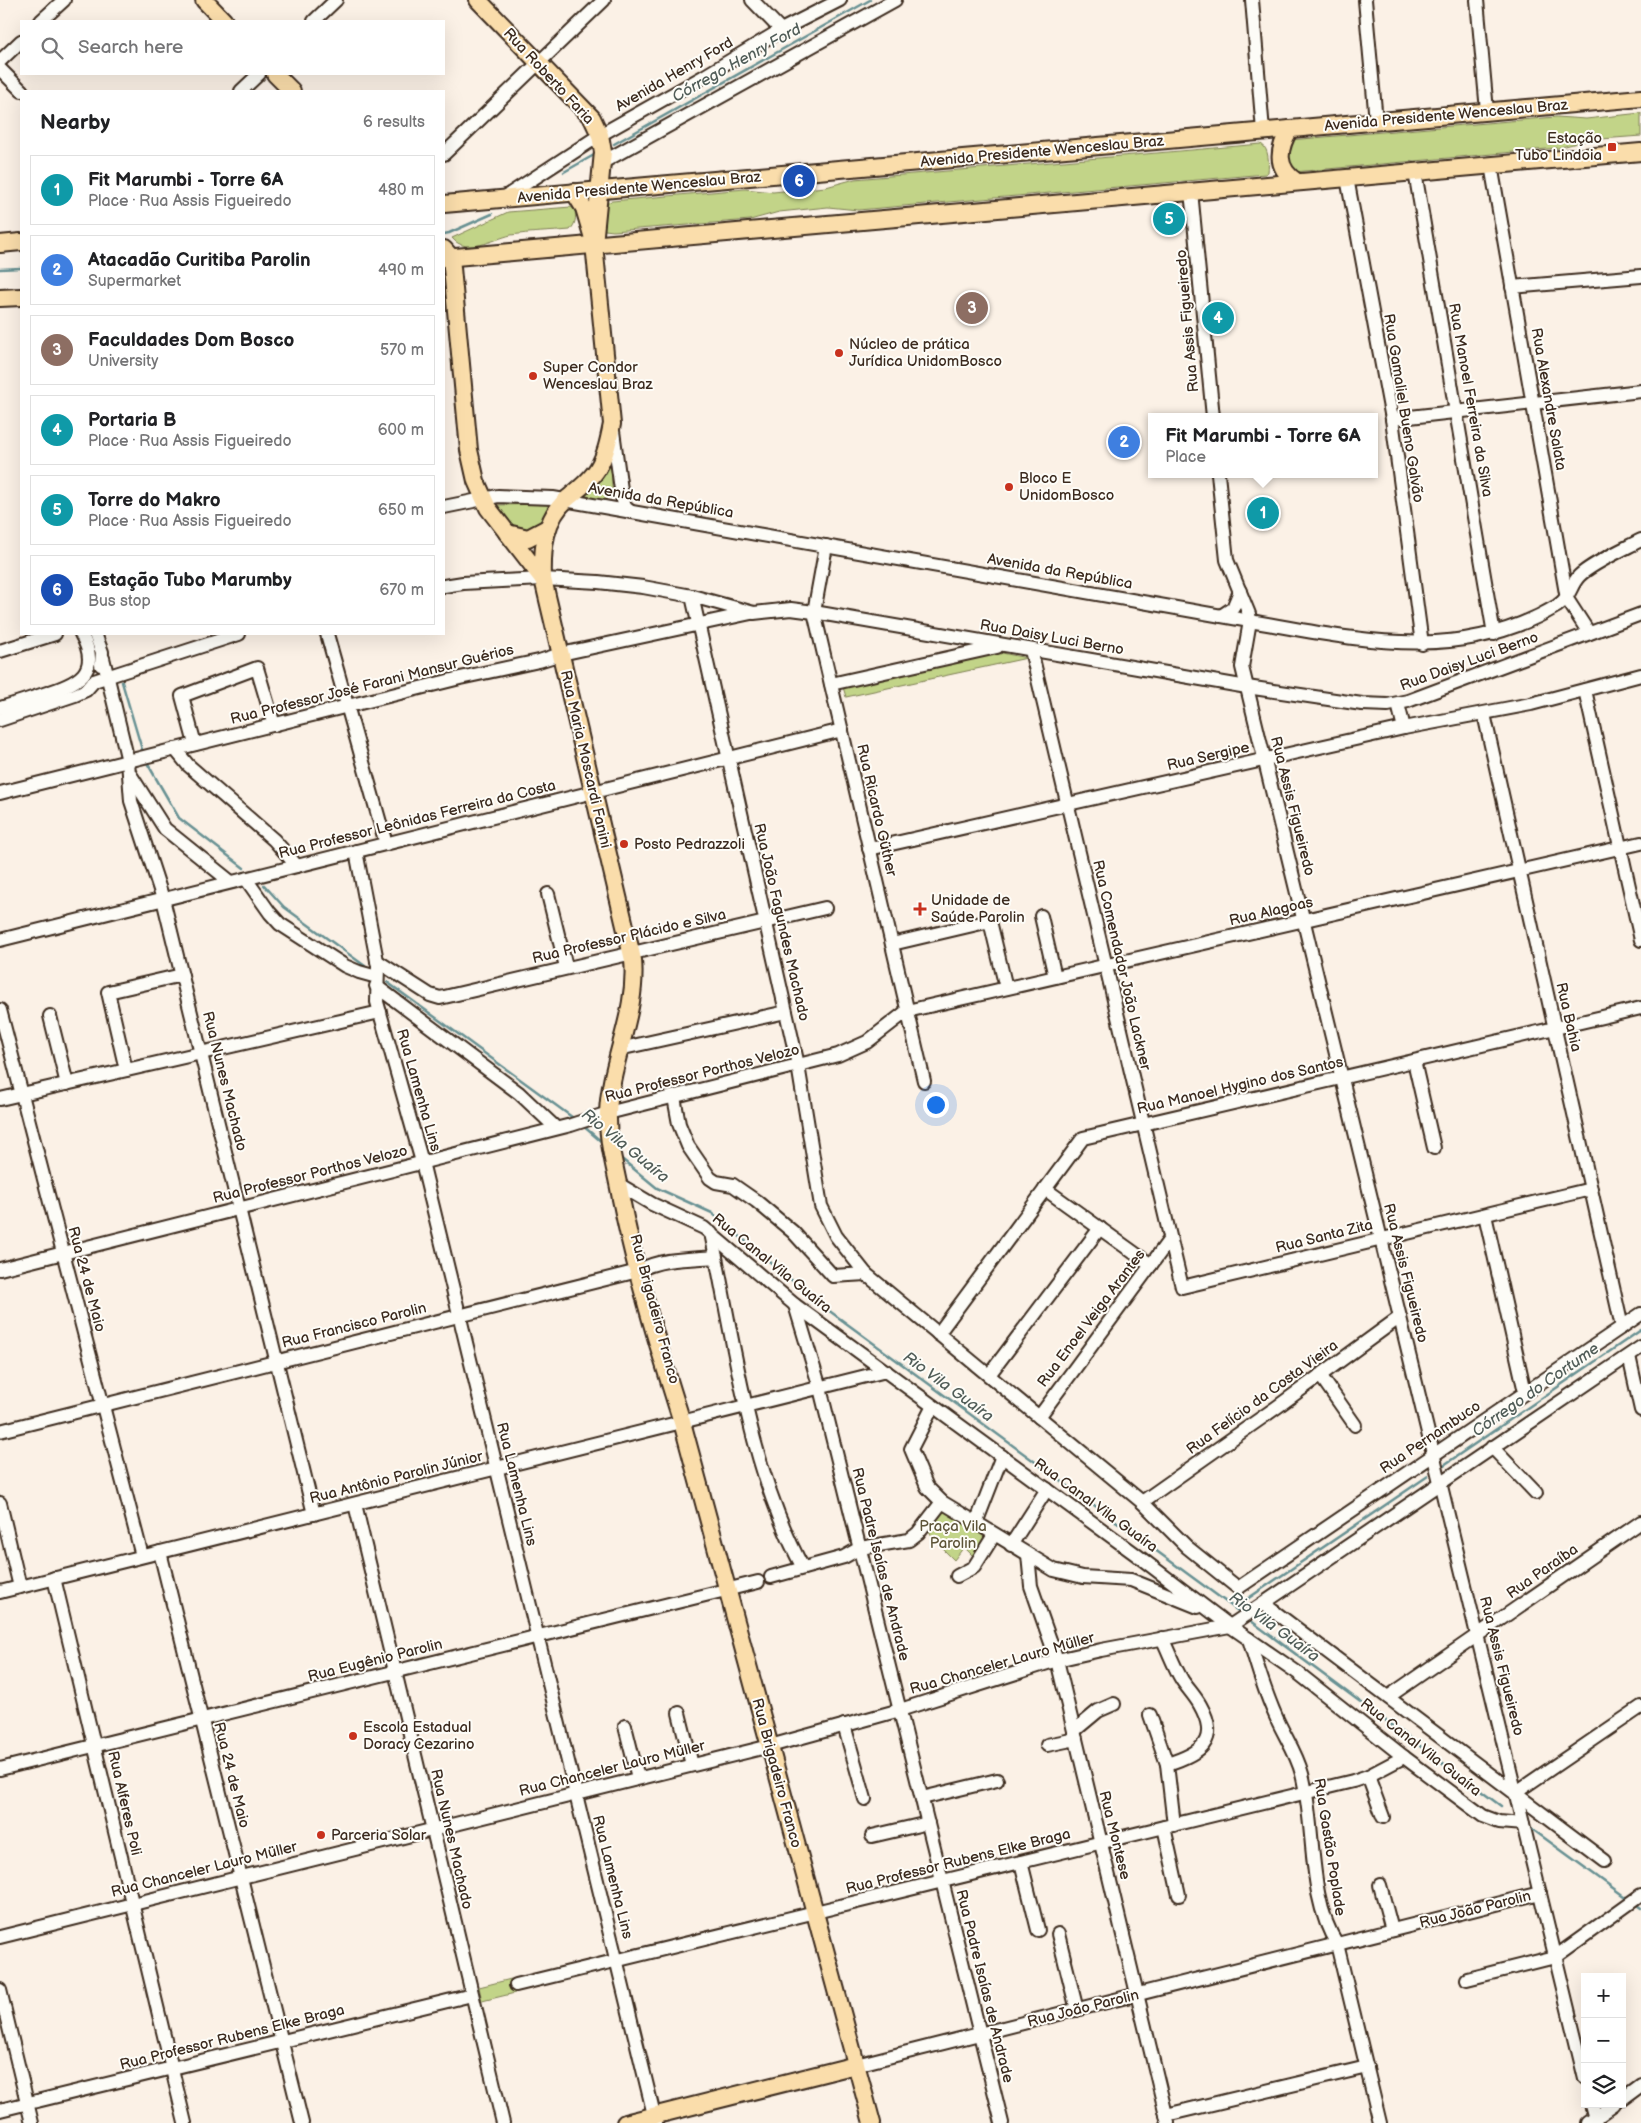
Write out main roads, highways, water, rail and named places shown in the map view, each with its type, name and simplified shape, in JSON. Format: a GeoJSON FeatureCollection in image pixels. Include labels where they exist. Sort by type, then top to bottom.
{"type":"FeatureCollection","features":[{"type":"Feature","properties":{"kind":"main road"},"geometry":{"type":"LineString","coordinates":[[204,0],[223,20]]}},
{"type":"Feature","properties":{"kind":"main road","name":"Rua Roberto Faria"},"geometry":{"type":"LineString","coordinates":[[478,0],[592,118],[600,135],[603,162],[594,244]]}},
{"type":"Feature","properties":{"kind":"main road"},"geometry":{"type":"LineString","coordinates":[[276,75],[291,90]]}},
{"type":"Feature","properties":{"kind":"main road","name":"Avenida Presidente Wenceslau Braz"},"geometry":{"type":"LineString","coordinates":[[445,204],[1641,98]]}},
{"type":"Feature","properties":{"kind":"main road"},"geometry":{"type":"LineString","coordinates":[[1290,129],[1281,147],[1282,169],[1296,182]]}},
{"type":"Feature","properties":{"kind":"main road"},"geometry":{"type":"LineString","coordinates":[[1263,131],[1269,139],[1273,157],[1272,177],[1268,185]]}},
{"type":"Feature","properties":{"kind":"main road"},"geometry":{"type":"LineString","coordinates":[[543,579],[482,498],[472,467],[446,255],[594,244],[1641,152]]}},
{"type":"Feature","properties":{"kind":"main road"},"geometry":{"type":"LineString","coordinates":[[574,192],[584,208],[594,244]]}},
{"type":"Feature","properties":{"kind":"main road"},"geometry":{"type":"LineString","coordinates":[[0,244],[20,242]]}},
{"type":"Feature","properties":{"kind":"main road","name":"Rua Maria Moscardi Fanini"},"geometry":{"type":"LineString","coordinates":[[594,244],[612,424],[608,444],[599,468],[587,482],[566,500],[547,528],[543,548],[543,579],[632,952],[634,970],[633,992],[610,1088],[608,1113]]}},
{"type":"Feature","properties":{"kind":"main road"},"geometry":{"type":"LineString","coordinates":[[0,298],[20,296]]}},
{"type":"Feature","properties":{"kind":"main road"},"geometry":{"type":"LineString","coordinates":[[507,533],[528,538],[547,528]]}},
{"type":"Feature","properties":{"kind":"main road","name":"Rua Brigadeiro Franco"},"geometry":{"type":"LineString","coordinates":[[608,1113],[608,1137],[619,1191],[635,1229],[642,1269],[673,1366],[682,1422],[872,2123]]}},
{"type":"Feature","properties":{"kind":"main road","name":"Rua João Parolin"},"geometry":{"type":"LineString","coordinates":[[625,2123],[655,2119],[856,2065]]}},
{"type":"Feature","properties":{"kind":"waterway","name":"Córrego Henry Ford"},"geometry":{"type":"LineString","coordinates":[[614,144],[870,0]]}},
{"type":"Feature","properties":{"kind":"waterway","name":"Córrego Henry Ford"},"geometry":{"type":"LineString","coordinates":[[564,172],[594,155]]}},
{"type":"Feature","properties":{"kind":"waterway","name":"Córrego Henry Ford"},"geometry":{"type":"LineString","coordinates":[[445,234],[492,214]]}},
{"type":"Feature","properties":{"kind":"waterway","name":"Córrego Henry Ford"},"geometry":{"type":"LineString","coordinates":[[0,269],[20,268]]}},
{"type":"Feature","properties":{"kind":"waterway","name":"Rio Vila Guaíra"},"geometry":{"type":"LineString","coordinates":[[122,682],[143,753]]}},
{"type":"Feature","properties":{"kind":"waterway","name":"Rio Vila Guaíra"},"geometry":{"type":"LineString","coordinates":[[146,761],[179,818],[244,868]]}},
{"type":"Feature","properties":{"kind":"waterway","name":"Rio Vila Guaíra"},"geometry":{"type":"LineString","coordinates":[[264,885],[284,907],[365,966]]}},
{"type":"Feature","properties":{"kind":"waterway","name":"Rio Vila Guaíra"},"geometry":{"type":"LineString","coordinates":[[387,982],[576,1120]]}},
{"type":"Feature","properties":{"kind":"waterway","name":"Rio Vila Guaíra"},"geometry":{"type":"LineString","coordinates":[[582,1125],[603,1143]]}},
{"type":"Feature","properties":{"kind":"waterway","name":"Rio Vila Guaíra"},"geometry":{"type":"LineString","coordinates":[[618,1156],[657,1188],[712,1213],[820,1304],[1241,1613]]}},
{"type":"Feature","properties":{"kind":"waterway","name":"Córrego do Cortume"},"geometry":{"type":"LineString","coordinates":[[1441,1467],[1641,1330]]}},
{"type":"Feature","properties":{"kind":"waterway","name":"Córrego do Cortume"},"geometry":{"type":"LineString","coordinates":[[1234,1608],[1428,1476]]}},
{"type":"Feature","properties":{"kind":"waterway","name":"Rio Vila Guaíra"},"geometry":{"type":"LineString","coordinates":[[1247,1618],[1501,1806]]}},
{"type":"Feature","properties":{"kind":"waterway","name":"Rio Vila Guaíra"},"geometry":{"type":"LineString","coordinates":[[1532,1829],[1628,1899]]}},
{"type":"Feature","properties":{"kind":"waterway","name":"Rio Vila Guaíra"},"geometry":{"type":"LineString","coordinates":[[1634,1904],[1641,1909]]}},
{"type":"Feature","properties":{"kind":"place","name":"Estação Tubo Lindoia"},"geometry":{"type":"Point","coordinates":[1612,147]}},
{"type":"Feature","properties":{"kind":"place","name":"Estação Tubo Marumby"},"geometry":{"type":"Point","coordinates":[799,181]}},
{"type":"Feature","properties":{"kind":"place","name":"Torre do Makro"},"geometry":{"type":"Point","coordinates":[1169,219]}},
{"type":"Feature","properties":{"kind":"place","name":"Faculdades Dom Bosco"},"geometry":{"type":"Point","coordinates":[972,308]}},
{"type":"Feature","properties":{"kind":"place","name":"Portaria B"},"geometry":{"type":"Point","coordinates":[1218,318]}},
{"type":"Feature","properties":{"kind":"place","name":"Núcleo de prática Jurídica UnidomBosco"},"geometry":{"type":"Point","coordinates":[839,353]}},
{"type":"Feature","properties":{"kind":"place","name":"Super Condor Wenceslau Braz"},"geometry":{"type":"Point","coordinates":[533,376]}},
{"type":"Feature","properties":{"kind":"place","name":"Atacadão Curitiba Parolin"},"geometry":{"type":"Point","coordinates":[1124,442]}},
{"type":"Feature","properties":{"kind":"place","name":"Bloco E UnidomBosco"},"geometry":{"type":"Point","coordinates":[1009,487]}},
{"type":"Feature","properties":{"kind":"place","name":"Fit Marumbi - Torre 6A"},"geometry":{"type":"Point","coordinates":[1263,513]}},
{"type":"Feature","properties":{"kind":"place","name":"Posto Pedrazzoli"},"geometry":{"type":"Point","coordinates":[624,844]}},
{"type":"Feature","properties":{"kind":"place","name":"Unidade de Saúde Parolin"},"geometry":{"type":"Point","coordinates":[920,909]}},
{"type":"Feature","properties":{"kind":"place","name":"Escola Estadual Doracy Cezarino"},"geometry":{"type":"Point","coordinates":[353,1736]}},
{"type":"Feature","properties":{"kind":"place","name":"Parceria Solar"},"geometry":{"type":"Point","coordinates":[321,1835]}},
{"type":"Feature","properties":{"kind":"park label","name":"Praça Vila Parolin"},"geometry":{"type":"Point","coordinates":[953,1534]}}]}
